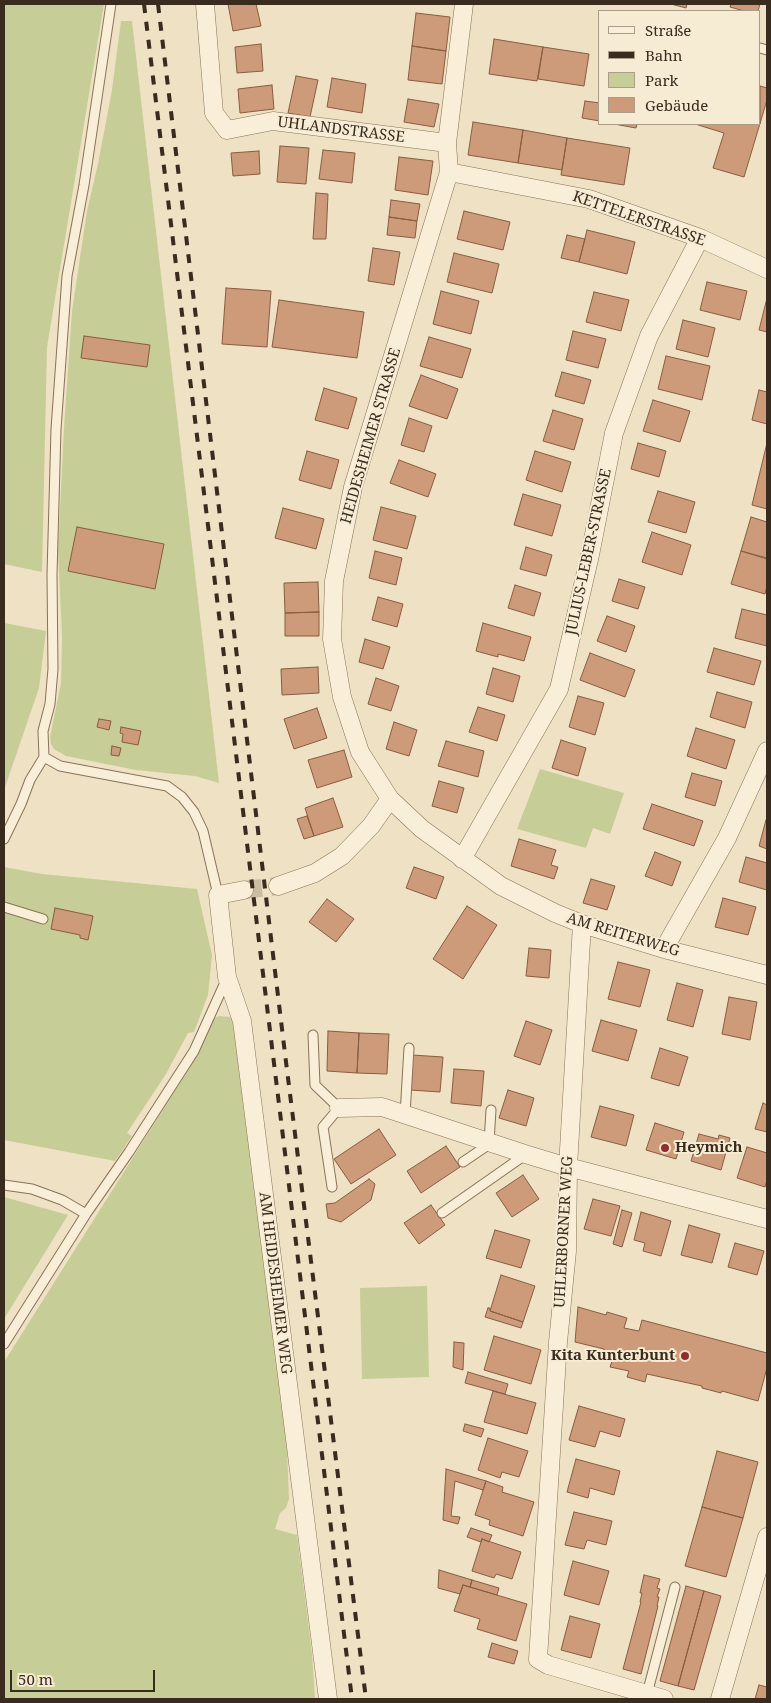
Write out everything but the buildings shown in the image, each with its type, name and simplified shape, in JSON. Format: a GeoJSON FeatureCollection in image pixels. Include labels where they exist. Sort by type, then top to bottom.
{"type":"FeatureCollection","features":[{"type":"Feature","properties":{"kind":"street","name":"UHLANDSTRASSE"},"geometry":{"type":"LineString","coordinates":[[205,4],[214,113],[227,130],[273,121],[447,143]]}},
{"type":"Feature","properties":{"kind":"street","name":"HEIDESHEIMER STRASSE"},"geometry":{"type":"LineString","coordinates":[[462,859],[422,829],[390,799],[360,752],[342,697],[332,639],[334,581],[354,487],[448,172],[447,143],[464,4]]}},
{"type":"Feature","properties":{"kind":"street","name":"KETTELERSTRASSE"},"geometry":{"type":"LineString","coordinates":[[448,172],[589,199],[700,238],[767,269]]}},
{"type":"Feature","properties":{"kind":"street","name":"JULIUS-LEBER-STRASSE"},"geometry":{"type":"LineString","coordinates":[[462,859],[559,688],[590,555],[614,433],[649,336],[700,238]]}},
{"type":"Feature","properties":{"kind":"street"},"geometry":{"type":"LineString","coordinates":[[664,949],[727,838],[767,751]]}},
{"type":"Feature","properties":{"kind":"street"},"geometry":{"type":"LineString","coordinates":[[278,886],[315,874],[342,856],[371,826],[390,799]]}},
{"type":"Feature","properties":{"kind":"street","name":"AM REITERWEG"},"geometry":{"type":"LineString","coordinates":[[462,859],[501,886],[582,924],[664,949],[767,976]]}},
{"type":"Feature","properties":{"kind":"street"},"geometry":{"type":"LineString","coordinates":[[218,895],[244,890]]}},
{"type":"Feature","properties":{"kind":"street","name":"AM HEIDESHEIMER WEG"},"geometry":{"type":"LineString","coordinates":[[218,895],[227,978],[242,1021],[328,1699]]}},
{"type":"Feature","properties":{"kind":"street","name":"UHLERBORNER WEG"},"geometry":{"type":"LineString","coordinates":[[582,924],[568,1167],[567,1251],[558,1342],[538,1659],[548,1665],[647,1694]]}},
{"type":"Feature","properties":{"kind":"street"},"geometry":{"type":"LineString","coordinates":[[339,1108],[382,1107],[568,1167],[767,1219]]}},
{"type":"Feature","properties":{"kind":"street"},"geometry":{"type":"LineString","coordinates":[[720,1699],[767,1537]]}},
{"type":"Feature","properties":{"kind":"street"},"geometry":{"type":"LineString","coordinates":[[647,1694],[664,1699]]}},
{"type":"Feature","properties":{"kind":"lane"},"geometry":{"type":"LineString","coordinates":[[4,839],[30,780],[44,757],[43,731],[50,704],[53,670],[52,574],[56,429],[67,276],[84,185],[112,4]]}},
{"type":"Feature","properties":{"kind":"lane"},"geometry":{"type":"LineString","coordinates":[[44,757],[60,766],[167,786],[182,797],[194,812],[203,831],[218,895]]}},
{"type":"Feature","properties":{"kind":"lane"},"geometry":{"type":"LineString","coordinates":[[4,907],[43,919]]}},
{"type":"Feature","properties":{"kind":"lane"},"geometry":{"type":"LineString","coordinates":[[4,1344],[86,1214],[129,1152],[194,1051],[227,978]]}},
{"type":"Feature","properties":{"kind":"lane"},"geometry":{"type":"LineString","coordinates":[[313,1035],[315,1085],[339,1108],[323,1127],[332,1187]]}},
{"type":"Feature","properties":{"kind":"lane"},"geometry":{"type":"LineString","coordinates":[[405,1115],[410,1048]]}},
{"type":"Feature","properties":{"kind":"lane"},"geometry":{"type":"LineString","coordinates":[[463,1162],[490,1143],[491,1110]]}},
{"type":"Feature","properties":{"kind":"lane"},"geometry":{"type":"LineString","coordinates":[[442,1213],[525,1154]]}},
{"type":"Feature","properties":{"kind":"lane"},"geometry":{"type":"LineString","coordinates":[[4,1185],[32,1189],[62,1200],[86,1214]]}},
{"type":"Feature","properties":{"kind":"lane"},"geometry":{"type":"LineString","coordinates":[[647,1694],[675,1587]]}},
{"type":"Feature","properties":{"kind":"green space"},"geometry":{"type":"Polygon","coordinates":[[[4,4],[104,4],[47,347],[42,572],[4,564],[4,4]]]}},
{"type":"Feature","properties":{"kind":"green space"},"geometry":{"type":"Polygon","coordinates":[[[121,21],[132,21],[219,783],[195,776],[136,770],[66,756],[54,749],[50,737],[61,683],[62,637],[58,550],[72,311],[87,211],[112,90],[121,21]]]}},
{"type":"Feature","properties":{"kind":"green space"},"geometry":{"type":"Polygon","coordinates":[[[4,623],[46,631],[39,688],[4,790],[4,623]]]}},
{"type":"Feature","properties":{"kind":"green space"},"geometry":{"type":"Polygon","coordinates":[[[540,769],[624,793],[610,834],[593,828],[586,848],[517,829],[540,769]]]}},
{"type":"Feature","properties":{"kind":"green space"},"geometry":{"type":"Polygon","coordinates":[[[4,867],[42,874],[197,889],[212,955],[208,995],[194,1032],[188,1033],[166,1074],[127,1133],[132,1136],[115,1161],[4,1140],[4,867]]]}},
{"type":"Feature","properties":{"kind":"green space"},"geometry":{"type":"Polygon","coordinates":[[[219,1016],[230,1017],[235,1022],[286,1423],[289,1499],[286,1508],[280,1513],[275,1529],[297,1535],[312,1654],[315,1699],[4,1699],[4,1362],[190,1067],[214,1018],[219,1016]]]}},
{"type":"Feature","properties":{"kind":"green space"},"geometry":{"type":"Polygon","coordinates":[[[4,1197],[68,1215],[4,1319],[4,1197]]]}},
{"type":"Feature","properties":{"kind":"green space"},"geometry":{"type":"Polygon","coordinates":[[[427,1286],[429,1377],[362,1379],[360,1288],[427,1286]]]}},
{"type":"Feature","properties":{"kind":"tunnel"},"geometry":{"type":"LineString","coordinates":[[244,890],[278,886]]}},
{"type":"Feature","properties":{"kind":"railway"},"geometry":{"type":"LineString","coordinates":[[144,4],[352,1699]]}},
{"type":"Feature","properties":{"kind":"railway"},"geometry":{"type":"LineString","coordinates":[[158,4],[286,1062],[366,1699]]}},
{"type":"Feature","properties":{"kind":"place","name":"Heymich"},"geometry":{"type":"Point","coordinates":[665,1148]}},
{"type":"Feature","properties":{"kind":"place","name":"Kita Kunterbunt"},"geometry":{"type":"Point","coordinates":[685,1356]}}]}
